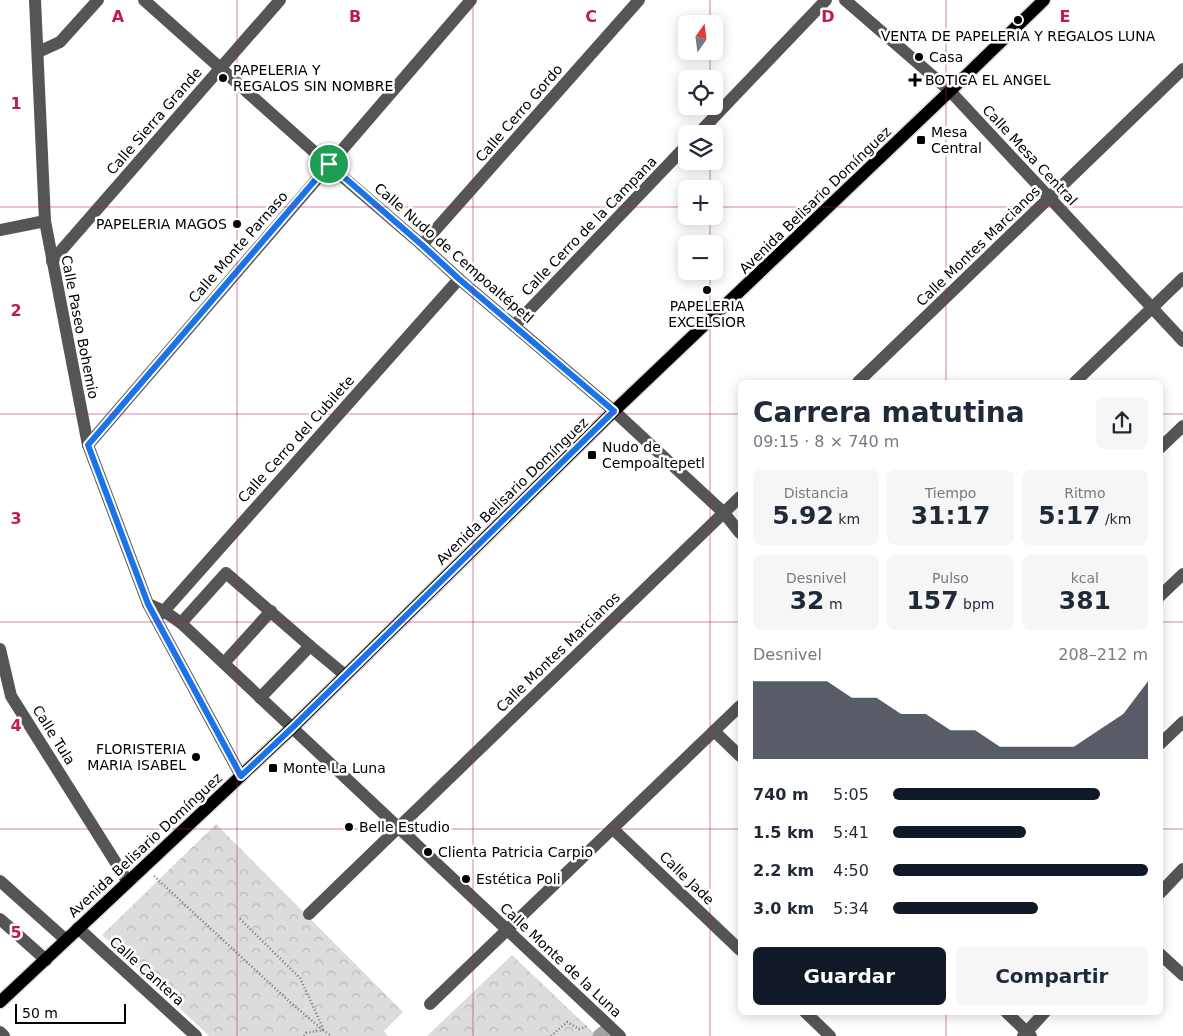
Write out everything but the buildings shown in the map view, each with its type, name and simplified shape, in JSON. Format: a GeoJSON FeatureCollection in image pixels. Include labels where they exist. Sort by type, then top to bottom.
{"type":"FeatureCollection","features":[{"type":"Feature","properties":{"kind":"main road","name":"Avenida Belisario Domínguez"},"geometry":{"type":"LineString","coordinates":[[0,1002],[292,728],[614,411],[1044,0]]}},
{"type":"Feature","properties":{"kind":"street","name":"Calle Paseo Bohemio"},"geometry":{"type":"LineString","coordinates":[[35,0],[45,221],[52,262],[88,445],[148,604]]}},
{"type":"Feature","properties":{"kind":"street"},"geometry":{"type":"LineString","coordinates":[[38,52],[60,42],[98,0]]}},
{"type":"Feature","properties":{"kind":"street","name":"Calle Nudo de Cempoaltépetl"},"geometry":{"type":"LineString","coordinates":[[144,0],[459,279],[614,411],[724,513],[738,530]]}},
{"type":"Feature","properties":{"kind":"street","name":"Calle Sierra Grande"},"geometry":{"type":"LineString","coordinates":[[52,262],[280,0]]}},
{"type":"Feature","properties":{"kind":"street","name":"Calle Monte Parnaso"},"geometry":{"type":"LineString","coordinates":[[88,445],[470,0]]}},
{"type":"Feature","properties":{"kind":"street","name":"Calle Cerro Gordo"},"geometry":{"type":"LineString","coordinates":[[422,245],[639,0]]}},
{"type":"Feature","properties":{"kind":"street"},"geometry":{"type":"LineString","coordinates":[[707,125],[826,0]]}},
{"type":"Feature","properties":{"kind":"street","name":"Calle Mesa Central"},"geometry":{"type":"LineString","coordinates":[[845,0],[950,91],[1183,342]]}},
{"type":"Feature","properties":{"kind":"street","name":"Calle Montes Marcianos"},"geometry":{"type":"LineString","coordinates":[[860,380],[1183,69]]}},
{"type":"Feature","properties":{"kind":"street","name":"Calle Cerro de la Campana"},"geometry":{"type":"LineString","coordinates":[[514,326],[678,154]]}},
{"type":"Feature","properties":{"kind":"street"},"geometry":{"type":"LineString","coordinates":[[0,230],[45,221]]}},
{"type":"Feature","properties":{"kind":"street"},"geometry":{"type":"LineString","coordinates":[[1077,380],[1183,278]]}},
{"type":"Feature","properties":{"kind":"street","name":"Calle Cerro del Cubilete"},"geometry":{"type":"LineString","coordinates":[[159,614],[459,279]]}},
{"type":"Feature","properties":{"kind":"street"},"geometry":{"type":"LineString","coordinates":[[1163,445],[1183,426]]}},
{"type":"Feature","properties":{"kind":"street","name":"Calle Montes Marcianos"},"geometry":{"type":"LineString","coordinates":[[309,914],[738,499]]}},
{"type":"Feature","properties":{"kind":"street"},"geometry":{"type":"LineString","coordinates":[[181,622],[226,573],[345,676]]}},
{"type":"Feature","properties":{"kind":"street"},"geometry":{"type":"LineString","coordinates":[[1163,593],[1183,574]]}},
{"type":"Feature","properties":{"kind":"street","name":"Calle Monte de la Luna"},"geometry":{"type":"LineString","coordinates":[[148,604],[159,614],[181,622],[620,1036]]}},
{"type":"Feature","properties":{"kind":"street"},"geometry":{"type":"LineString","coordinates":[[224,663],[270,611]]}},
{"type":"Feature","properties":{"kind":"street"},"geometry":{"type":"LineString","coordinates":[[159,614],[241,776]]}},
{"type":"Feature","properties":{"kind":"street"},"geometry":{"type":"LineString","coordinates":[[260,698],[310,646]]}},
{"type":"Feature","properties":{"kind":"street","name":"Calle Tula"},"geometry":{"type":"LineString","coordinates":[[0,650],[11,696],[128,882]]}},
{"type":"Feature","properties":{"kind":"street"},"geometry":{"type":"LineString","coordinates":[[430,1004],[738,708]]}},
{"type":"Feature","properties":{"kind":"street"},"geometry":{"type":"LineString","coordinates":[[1163,741],[1183,722]]}},
{"type":"Feature","properties":{"kind":"street"},"geometry":{"type":"LineString","coordinates":[[714,731],[738,754]]}},
{"type":"Feature","properties":{"kind":"street","name":"Calle Jade"},"geometry":{"type":"LineString","coordinates":[[613,828],[738,948]]}},
{"type":"Feature","properties":{"kind":"street"},"geometry":{"type":"LineString","coordinates":[[1163,890],[1183,869]]}},
{"type":"Feature","properties":{"kind":"street"},"geometry":{"type":"LineString","coordinates":[[0,881],[66,940]]}},
{"type":"Feature","properties":{"kind":"street"},"geometry":{"type":"LineString","coordinates":[[0,919],[46,960]]}},
{"type":"Feature","properties":{"kind":"street","name":"Calle Cantera"},"geometry":{"type":"LineString","coordinates":[[78,928],[196,1036]]}},
{"type":"Feature","properties":{"kind":"street"},"geometry":{"type":"LineString","coordinates":[[1163,957],[1183,975]]}},
{"type":"Feature","properties":{"kind":"street"},"geometry":{"type":"LineString","coordinates":[[808,1015],[830,1036]]}},
{"type":"Feature","properties":{"kind":"street"},"geometry":{"type":"LineString","coordinates":[[1009,1015],[1027,1035],[1043,1015]]}},
{"type":"Feature","properties":{"kind":"street"},"geometry":{"type":"LineString","coordinates":[[0,1032],[4,1036]]}},
{"type":"Feature","properties":{"kind":"path"},"geometry":{"type":"LineString","coordinates":[[144,867],[292,1004],[332,1036]]}},
{"type":"Feature","properties":{"kind":"path"},"geometry":{"type":"LineString","coordinates":[[240,918],[300,978],[323,1030]]}},
{"type":"Feature","properties":{"kind":"path"},"geometry":{"type":"LineString","coordinates":[[551,1036],[567,1022],[579,1029],[585,1028],[599,1016]]}},
{"type":"Feature","properties":{"kind":"path"},"geometry":{"type":"LineString","coordinates":[[304,1036],[306,1033],[323,1030]]}},
{"type":"Feature","properties":{"kind":"green space"},"geometry":{"type":"Polygon","coordinates":[[[216,824],[403,1012],[384,1031],[388,1036],[209,1036],[102,935],[216,824]]]}},
{"type":"Feature","properties":{"kind":"green space"},"geometry":{"type":"Polygon","coordinates":[[[512,955],[597,1036],[427,1036],[512,955]]]}},
{"type":"Feature","properties":{"kind":"waterway"},"geometry":{"type":"LineString","coordinates":[[600,1036],[605,1032]]}},
{"type":"Feature","properties":{"kind":"place","name":"VENTA DE PAPELERIA Y REGALOS LUNA"},"geometry":{"type":"Point","coordinates":[1018,20]}},
{"type":"Feature","properties":{"kind":"place","name":"Casa"},"geometry":{"type":"Point","coordinates":[919,57]}},
{"type":"Feature","properties":{"kind":"place","name":"PAPELERIA Y REGALOS SIN NOMBRE"},"geometry":{"type":"Point","coordinates":[223,78]}},
{"type":"Feature","properties":{"kind":"place","name":"BOTICA EL ANGEL"},"geometry":{"type":"Point","coordinates":[915,80]}},
{"type":"Feature","properties":{"kind":"place","name":"Mesa Central"},"geometry":{"type":"Point","coordinates":[921,140]}},
{"type":"Feature","properties":{"kind":"place","name":"PAPELERIA MAGOS"},"geometry":{"type":"Point","coordinates":[237,224]}},
{"type":"Feature","properties":{"kind":"place","name":"PAPELERIA EXCELSIOR"},"geometry":{"type":"Point","coordinates":[707,290]}},
{"type":"Feature","properties":{"kind":"place","name":"Nudo de Cempoaltepetl"},"geometry":{"type":"Point","coordinates":[592,455]}},
{"type":"Feature","properties":{"kind":"place","name":"FLORISTERIA MARIA ISABEL"},"geometry":{"type":"Point","coordinates":[196,757]}},
{"type":"Feature","properties":{"kind":"place","name":"Monte La Luna"},"geometry":{"type":"Point","coordinates":[273,768]}},
{"type":"Feature","properties":{"kind":"place","name":"Belle Estudio"},"geometry":{"type":"Point","coordinates":[349,827]}},
{"type":"Feature","properties":{"kind":"place","name":"Clienta Patricia Carpio"},"geometry":{"type":"Point","coordinates":[428,852]}},
{"type":"Feature","properties":{"kind":"place","name":"Estética Poli"},"geometry":{"type":"Point","coordinates":[466,879]}},
{"type":"Feature","properties":{"kind":"route"},"geometry":{"type":"LineString","coordinates":[[329,164],[459,279],[614,411],[241,776],[148,604],[88,445],[329,164]]}}]}
